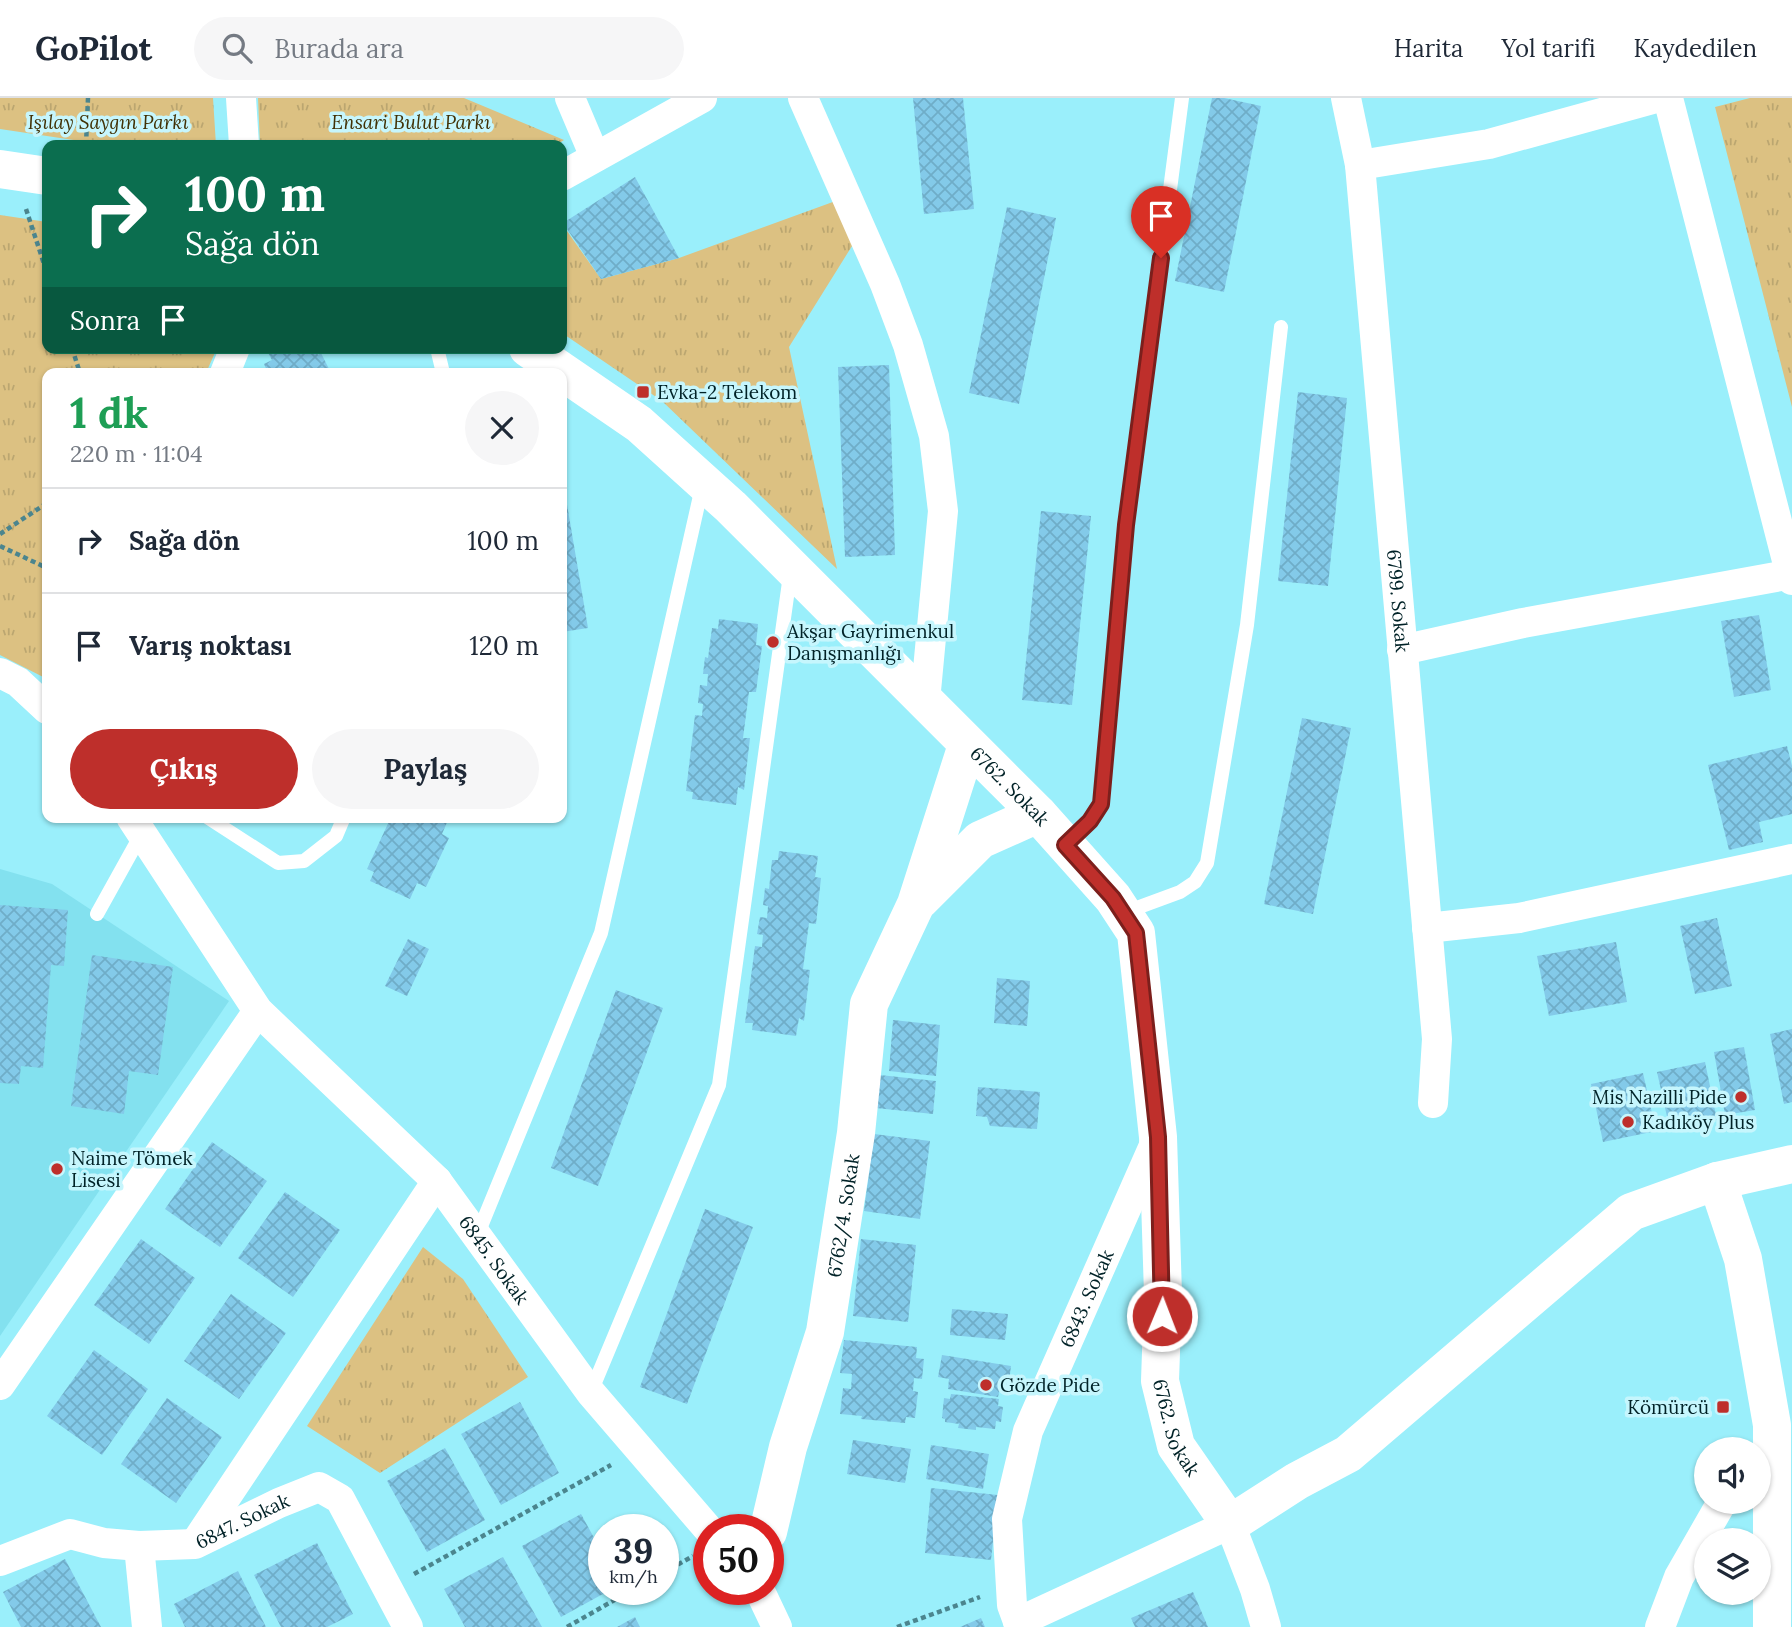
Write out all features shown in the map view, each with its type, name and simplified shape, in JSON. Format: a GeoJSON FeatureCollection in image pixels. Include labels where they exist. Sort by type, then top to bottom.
{"type":"FeatureCollection","features":[{"type":"Feature","properties":{"kind":"main road","name":"6762. Sokak"},"geometry":{"type":"LineString","coordinates":[[537,354],[557,368]]}},
{"type":"Feature","properties":{"kind":"main road","name":"6762. Sokak"},"geometry":{"type":"LineString","coordinates":[[567,375],[639,424],[791,567],[1038,814],[1113,898],[1136,933],[1158,1137],[1163,1294],[1160,1381],[1177,1446],[1230,1524]]}},
{"type":"Feature","properties":{"kind":"main road","name":"6762/4. Sokak"},"geometry":{"type":"LineString","coordinates":[[772,1514],[788,1447],[825,1332],[856,1133],[869,1004],[916,904],[967,745]]}},
{"type":"Feature","properties":{"kind":"main road","name":"6762/4. Sokak"},"geometry":{"type":"LineString","coordinates":[[916,904],[980,840],[1038,814]]}},
{"type":"Feature","properties":{"kind":"main road"},"geometry":{"type":"LineString","coordinates":[[1230,1524],[1297,1481],[1348,1454],[1631,1212],[1717,1181],[1792,1164]]}},
{"type":"Feature","properties":{"kind":"main road"},"geometry":{"type":"LineString","coordinates":[[1717,1181],[1743,1259],[1764,1437]]}},
{"type":"Feature","properties":{"kind":"main road"},"geometry":{"type":"LineString","coordinates":[[1771,1509],[1772,1627]]}},
{"type":"Feature","properties":{"kind":"main road"},"geometry":{"type":"LineString","coordinates":[[1773,1530],[1792,1600]]}},
{"type":"Feature","properties":{"kind":"street"},"geometry":{"type":"LineString","coordinates":[[241,98],[244,140]]}},
{"type":"Feature","properties":{"kind":"street"},"geometry":{"type":"LineString","coordinates":[[570,98],[595,158]]}},
{"type":"Feature","properties":{"kind":"street"},"geometry":{"type":"LineString","coordinates":[[567,173],[702,98]]}},
{"type":"Feature","properties":{"kind":"street"},"geometry":{"type":"LineString","coordinates":[[803,98],[885,284],[908,345],[934,436],[943,511],[925,701]]}},
{"type":"Feature","properties":{"kind":"street","name":"6799. Sokak"},"geometry":{"type":"LineString","coordinates":[[1346,98],[1360,165],[1437,1039],[1433,1103]]}},
{"type":"Feature","properties":{"kind":"street"},"geometry":{"type":"LineString","coordinates":[[1360,165],[1489,144],[1656,98]]}},
{"type":"Feature","properties":{"kind":"street"},"geometry":{"type":"LineString","coordinates":[[1402,650],[1522,623],[1792,576],[1668,98]]}},
{"type":"Feature","properties":{"kind":"street"},"geometry":{"type":"LineString","coordinates":[[0,673],[18,682],[42,704]]}},
{"type":"Feature","properties":{"kind":"street","name":"6845. Sokak"},"geometry":{"type":"LineString","coordinates":[[136,825],[258,1011],[437,1181],[591,1394],[639,1449],[693,1527]]}},
{"type":"Feature","properties":{"kind":"street"},"geometry":{"type":"LineString","coordinates":[[1427,928],[1518,918],[1792,859]]}},
{"type":"Feature","properties":{"kind":"street"},"geometry":{"type":"LineString","coordinates":[[0,1385],[258,1011]]}},
{"type":"Feature","properties":{"kind":"street","name":"6843. Sokak"},"geometry":{"type":"LineString","coordinates":[[1019,1625],[1012,1605],[1007,1519],[1028,1431],[1158,1137]]}},
{"type":"Feature","properties":{"kind":"street"},"geometry":{"type":"LineString","coordinates":[[195,1544],[437,1181]]}},
{"type":"Feature","properties":{"kind":"street","name":"6847. Sokak"},"geometry":{"type":"LineString","coordinates":[[0,1561],[70,1534],[104,1543],[195,1544],[279,1503],[319,1487],[340,1499],[408,1627]]}},
{"type":"Feature","properties":{"kind":"street"},"geometry":{"type":"LineString","coordinates":[[1660,1627],[1679,1577],[1715,1514]]}},
{"type":"Feature","properties":{"kind":"street"},"geometry":{"type":"LineString","coordinates":[[1019,1625],[1230,1524],[1255,1589],[1266,1627]]}},
{"type":"Feature","properties":{"kind":"street"},"geometry":{"type":"LineString","coordinates":[[139,1545],[147,1627]]}},
{"type":"Feature","properties":{"kind":"street"},"geometry":{"type":"LineString","coordinates":[[767,1605],[777,1627]]}},
{"type":"Feature","properties":{"kind":"lane"},"geometry":{"type":"LineString","coordinates":[[1065,845],[1090,821],[1101,804],[1126,525],[1182,98]]}},
{"type":"Feature","properties":{"kind":"lane"},"geometry":{"type":"LineString","coordinates":[[1123,914],[1180,892],[1195,882],[1207,863],[1247,625],[1281,327]]}},
{"type":"Feature","properties":{"kind":"lane"},"geometry":{"type":"LineString","coordinates":[[477,1237],[601,933],[703,482]]}},
{"type":"Feature","properties":{"kind":"lane"},"geometry":{"type":"LineString","coordinates":[[591,1394],[719,1085],[791,567]]}},
{"type":"Feature","properties":{"kind":"lane"},"geometry":{"type":"LineString","coordinates":[[216,823],[278,863],[304,862],[336,836],[341,823]]}},
{"type":"Feature","properties":{"kind":"lane"},"geometry":{"type":"LineString","coordinates":[[97,914],[136,825]]}},
{"type":"Feature","properties":{"kind":"path"},"geometry":{"type":"LineString","coordinates":[[86,140],[88,98]]}},
{"type":"Feature","properties":{"kind":"path"},"geometry":{"type":"LineString","coordinates":[[20,172],[42,254]]}},
{"type":"Feature","properties":{"kind":"path"},"geometry":{"type":"LineString","coordinates":[[0,534],[42,506]]}},
{"type":"Feature","properties":{"kind":"path"},"geometry":{"type":"LineString","coordinates":[[0,546],[42,566]]}},
{"type":"Feature","properties":{"kind":"path"},"geometry":{"type":"LineString","coordinates":[[388,1588],[639,1449]]}},
{"type":"Feature","properties":{"kind":"path"},"geometry":{"type":"LineString","coordinates":[[679,1560],[693,1549]]}},
{"type":"Feature","properties":{"kind":"path"},"geometry":{"type":"LineString","coordinates":[[897,1627],[1011,1587]]}},
{"type":"Feature","properties":{"kind":"path"},"geometry":{"type":"LineString","coordinates":[[567,1627],[606,1605]]}},
{"type":"Feature","properties":{"kind":"shaded area","name":"Naime Tömek Lisesi"},"geometry":{"type":"Polygon","coordinates":[[[0,869],[52,884],[229,1001],[0,1336],[0,869]]]}},
{"type":"Feature","properties":{"kind":"green space","name":"Işılay Saygın Parkı"},"geometry":{"type":"Polygon","coordinates":[[[0,98],[213,98],[216,140],[74,140],[0,129],[0,98]]]}},
{"type":"Feature","properties":{"kind":"green space","name":"Ensari Bulut Parkı"},"geometry":{"type":"Polygon","coordinates":[[[258,98],[464,98],[564,140],[260,140],[258,98]]]}},
{"type":"Feature","properties":{"kind":"green space"},"geometry":{"type":"Polygon","coordinates":[[[1750,98],[1792,98],[1792,407],[1715,107],[1750,98]]]}},
{"type":"Feature","properties":{"kind":"green space"},"geometry":{"type":"Polygon","coordinates":[[[841,199],[857,238],[789,347],[837,569],[662,401],[567,336],[567,231],[601,279],[679,258],[841,199]]]}},
{"type":"Feature","properties":{"kind":"green space"},"geometry":{"type":"Polygon","coordinates":[[[0,215],[42,221],[42,354],[214,354],[208,368],[42,368],[42,676],[0,655],[0,215]]]}},
{"type":"Feature","properties":{"kind":"green space"},"geometry":{"type":"Polygon","coordinates":[[[423,1247],[463,1279],[528,1377],[380,1473],[307,1426],[423,1247]]]}},
{"type":"Feature","properties":{"kind":"building"},"geometry":{"type":"Polygon","coordinates":[[[913,98],[963,98],[974,209],[924,214],[913,98]]]}},
{"type":"Feature","properties":{"kind":"building"},"geometry":{"type":"Polygon","coordinates":[[[1212,98],[1261,106],[1224,292],[1175,281],[1212,98]]]}},
{"type":"Feature","properties":{"kind":"building"},"geometry":{"type":"Polygon","coordinates":[[[635,177],[679,258],[601,279],[567,229],[567,220],[635,177]]]}},
{"type":"Feature","properties":{"kind":"building"},"geometry":{"type":"Polygon","coordinates":[[[1007,207],[1056,218],[1019,404],[969,393],[1007,207]]]}},
{"type":"Feature","properties":{"kind":"building"},"geometry":{"type":"Polygon","coordinates":[[[269,354],[322,354],[328,368],[266,368],[264,364],[272,360],[269,354]]]}},
{"type":"Feature","properties":{"kind":"building"},"geometry":{"type":"Polygon","coordinates":[[[889,365],[895,555],[845,557],[838,367],[889,365]]]}},
{"type":"Feature","properties":{"kind":"building"},"geometry":{"type":"Polygon","coordinates":[[[1298,392],[1347,398],[1328,586],[1278,581],[1298,392]]]}},
{"type":"Feature","properties":{"kind":"building"},"geometry":{"type":"Polygon","coordinates":[[[567,504],[588,628],[567,631],[567,504]]]}},
{"type":"Feature","properties":{"kind":"building"},"geometry":{"type":"Polygon","coordinates":[[[1041,511],[1091,516],[1072,705],[1022,700],[1041,511]]]}},
{"type":"Feature","properties":{"kind":"building"},"geometry":{"type":"Polygon","coordinates":[[[1759,615],[1771,690],[1734,697],[1721,621],[1759,615]]]}},
{"type":"Feature","properties":{"kind":"building"},"geometry":{"type":"Polygon","coordinates":[[[719,619],[758,624],[756,645],[762,646],[756,692],[749,692],[743,738],[750,738],[744,790],[738,787],[736,805],[692,799],[693,792],[686,791],[695,715],[702,716],[703,704],[698,703],[700,685],[707,686],[708,674],[703,674],[705,657],[708,658],[712,628],[718,629],[719,619]]]}},
{"type":"Feature","properties":{"kind":"building"},"geometry":{"type":"Polygon","coordinates":[[[1302,718],[1351,728],[1313,914],[1264,904],[1302,718]]]}},
{"type":"Feature","properties":{"kind":"building"},"geometry":{"type":"Polygon","coordinates":[[[1787,746],[1792,766],[1792,814],[1759,822],[1763,842],[1729,850],[1708,765],[1787,746]]]}},
{"type":"Feature","properties":{"kind":"building"},"geometry":{"type":"Polygon","coordinates":[[[388,823],[447,823],[442,834],[449,838],[426,887],[417,883],[410,899],[370,881],[374,872],[367,869],[388,823]]]}},
{"type":"Feature","properties":{"kind":"building"},"geometry":{"type":"Polygon","coordinates":[[[779,851],[818,856],[815,877],[821,878],[816,924],[809,923],[803,969],[810,970],[804,1021],[799,1018],[796,1036],[752,1030],[753,1023],[745,1023],[755,946],[762,947],[763,935],[757,934],[760,917],[767,918],[768,906],[763,905],[765,888],[769,889],[772,860],[778,860],[779,851]]]}},
{"type":"Feature","properties":{"kind":"building"},"geometry":{"type":"Polygon","coordinates":[[[0,905],[68,910],[64,966],[51,965],[43,1068],[21,1066],[19,1084],[0,1083],[0,905]]]}},
{"type":"Feature","properties":{"kind":"building"},"geometry":{"type":"Polygon","coordinates":[[[1717,918],[1732,986],[1695,994],[1680,926],[1717,918]]]}},
{"type":"Feature","properties":{"kind":"building"},"geometry":{"type":"Polygon","coordinates":[[[408,939],[429,949],[407,996],[385,986],[408,939]]]}},
{"type":"Feature","properties":{"kind":"building"},"geometry":{"type":"Polygon","coordinates":[[[1616,942],[1627,1002],[1549,1016],[1537,956],[1616,942]]]}},
{"type":"Feature","properties":{"kind":"building"},"geometry":{"type":"Polygon","coordinates":[[[92,955],[173,967],[158,1075],[129,1071],[124,1114],[71,1106],[92,955]]]}},
{"type":"Feature","properties":{"kind":"building"},"geometry":{"type":"Polygon","coordinates":[[[997,978],[1030,981],[1027,1026],[994,1023],[997,978]]]}},
{"type":"Feature","properties":{"kind":"building"},"geometry":{"type":"Polygon","coordinates":[[[616,990],[663,1008],[598,1186],[551,1168],[616,990]]]}},
{"type":"Feature","properties":{"kind":"building"},"geometry":{"type":"Polygon","coordinates":[[[893,1020],[940,1025],[936,1076],[889,1071],[893,1020]]]}},
{"type":"Feature","properties":{"kind":"building"},"geometry":{"type":"Polygon","coordinates":[[[1792,1029],[1792,1102],[1784,1104],[1770,1034],[1792,1029]]]}},
{"type":"Feature","properties":{"kind":"building"},"geometry":{"type":"Polygon","coordinates":[[[1744,1047],[1755,1110],[1725,1115],[1714,1052],[1744,1047]]]}},
{"type":"Feature","properties":{"kind":"building"},"geometry":{"type":"Polygon","coordinates":[[[1705,1062],[1717,1120],[1670,1130],[1657,1072],[1705,1062]]]}},
{"type":"Feature","properties":{"kind":"building"},"geometry":{"type":"Polygon","coordinates":[[[1643,1073],[1656,1131],[1603,1142],[1591,1084],[1643,1073]]]}},
{"type":"Feature","properties":{"kind":"building"},"geometry":{"type":"Polygon","coordinates":[[[880,1075],[936,1081],[933,1114],[876,1108],[880,1075]]]}},
{"type":"Feature","properties":{"kind":"building"},"geometry":{"type":"Polygon","coordinates":[[[978,1087],[1040,1092],[1037,1129],[990,1126],[987,1117],[976,1116],[978,1087]]]}},
{"type":"Feature","properties":{"kind":"building"},"geometry":{"type":"Polygon","coordinates":[[[874,1134],[930,1141],[920,1219],[864,1211],[874,1134]]]}},
{"type":"Feature","properties":{"kind":"building"},"geometry":{"type":"Polygon","coordinates":[[[212,1142],[267,1181],[220,1247],[165,1209],[212,1142]]]}},
{"type":"Feature","properties":{"kind":"building"},"geometry":{"type":"Polygon","coordinates":[[[285,1192],[340,1230],[293,1297],[238,1258],[285,1192]]]}},
{"type":"Feature","properties":{"kind":"building"},"geometry":{"type":"Polygon","coordinates":[[[705,1209],[753,1227],[687,1404],[640,1387],[705,1209]]]}},
{"type":"Feature","properties":{"kind":"building"},"geometry":{"type":"Polygon","coordinates":[[[141,1239],[195,1278],[149,1344],[94,1305],[141,1239]]]}},
{"type":"Feature","properties":{"kind":"building"},"geometry":{"type":"Polygon","coordinates":[[[861,1239],[916,1245],[908,1322],[853,1316],[861,1239]]]}},
{"type":"Feature","properties":{"kind":"building"},"geometry":{"type":"Polygon","coordinates":[[[231,1294],[286,1333],[239,1399],[184,1361],[231,1294]]]}},
{"type":"Feature","properties":{"kind":"building"},"geometry":{"type":"Polygon","coordinates":[[[952,1309],[1008,1314],[1005,1340],[950,1335],[952,1309]]]}},
{"type":"Feature","properties":{"kind":"building"},"geometry":{"type":"Polygon","coordinates":[[[844,1340],[917,1347],[916,1358],[924,1359],[922,1379],[914,1378],[913,1391],[918,1392],[915,1418],[906,1417],[905,1423],[840,1414],[843,1388],[851,1389],[852,1374],[840,1373],[844,1340]]]}},
{"type":"Feature","properties":{"kind":"building"},"geometry":{"type":"Polygon","coordinates":[[[94,1350],[148,1389],[102,1455],[47,1416],[94,1350]]]}},
{"type":"Feature","properties":{"kind":"building"},"geometry":{"type":"Polygon","coordinates":[[[942,1355],[1011,1366],[1008,1390],[1000,1388],[998,1397],[948,1389],[949,1379],[938,1377],[942,1355]]]}},
{"type":"Feature","properties":{"kind":"building"},"geometry":{"type":"Polygon","coordinates":[[[951,1394],[999,1399],[998,1406],[1003,1407],[1001,1422],[996,1421],[995,1429],[976,1427],[976,1430],[958,1428],[959,1424],[945,1422],[942,1418],[944,1398],[950,1399],[951,1394]]]}},
{"type":"Feature","properties":{"kind":"building"},"geometry":{"type":"Polygon","coordinates":[[[167,1398],[222,1437],[176,1503],[121,1464],[167,1398]]]}},
{"type":"Feature","properties":{"kind":"building"},"geometry":{"type":"Polygon","coordinates":[[[520,1402],[559,1473],[501,1505],[461,1434],[520,1402]]]}},
{"type":"Feature","properties":{"kind":"building"},"geometry":{"type":"Polygon","coordinates":[[[853,1440],[911,1449],[905,1483],[847,1474],[853,1440]]]}},
{"type":"Feature","properties":{"kind":"building"},"geometry":{"type":"Polygon","coordinates":[[[931,1445],[989,1454],[983,1489],[926,1479],[931,1445]]]}},
{"type":"Feature","properties":{"kind":"building"},"geometry":{"type":"Polygon","coordinates":[[[445,1448],[485,1520],[427,1552],[387,1481],[445,1448]]]}},
{"type":"Feature","properties":{"kind":"building"},"geometry":{"type":"Polygon","coordinates":[[[931,1488],[998,1495],[991,1560],[925,1553],[931,1488]]]}},
{"type":"Feature","properties":{"kind":"building"},"geometry":{"type":"Polygon","coordinates":[[[581,1514],[588,1527],[588,1602],[561,1617],[522,1546],[581,1514]]]}},
{"type":"Feature","properties":{"kind":"building"},"geometry":{"type":"Polygon","coordinates":[[[317,1543],[353,1614],[327,1627],[281,1627],[254,1575],[317,1543]]]}},
{"type":"Feature","properties":{"kind":"building"},"geometry":{"type":"Polygon","coordinates":[[[503,1557],[542,1627],[465,1627],[444,1589],[503,1557]]]}},
{"type":"Feature","properties":{"kind":"building"},"geometry":{"type":"Polygon","coordinates":[[[65,1559],[101,1627],[21,1627],[3,1592],[65,1559]]]}},
{"type":"Feature","properties":{"kind":"building"},"geometry":{"type":"Polygon","coordinates":[[[238,1571],[266,1627],[185,1627],[174,1604],[238,1571]]]}},
{"type":"Feature","properties":{"kind":"building"},"geometry":{"type":"Polygon","coordinates":[[[1193,1592],[1208,1627],[1135,1627],[1131,1618],[1193,1592]]]}},
{"type":"Feature","properties":{"kind":"building"},"geometry":{"type":"Polygon","coordinates":[[[635,1617],[640,1627],[617,1627],[635,1617]]]}},
{"type":"Feature","properties":{"kind":"building"},"geometry":{"type":"Polygon","coordinates":[[[981,1618],[985,1627],[960,1627],[981,1618]]]}},
{"type":"Feature","properties":{"kind":"place","name":"Evka-2 Telekom"},"geometry":{"type":"Point","coordinates":[643,392]}},
{"type":"Feature","properties":{"kind":"place","name":"Akşar Gayrimenkul Danışmanlığı"},"geometry":{"type":"Point","coordinates":[773,642]}},
{"type":"Feature","properties":{"kind":"place","name":"Mis Nazilli Pide"},"geometry":{"type":"Point","coordinates":[1741,1097]}},
{"type":"Feature","properties":{"kind":"place","name":"Kadıköy Plus"},"geometry":{"type":"Point","coordinates":[1628,1122]}},
{"type":"Feature","properties":{"kind":"place","name":"Naime Tömek Lisesi"},"geometry":{"type":"Point","coordinates":[57,1169]}},
{"type":"Feature","properties":{"kind":"place","name":"Gözde Pide"},"geometry":{"type":"Point","coordinates":[986,1385]}},
{"type":"Feature","properties":{"kind":"place","name":"Kömürcü"},"geometry":{"type":"Point","coordinates":[1723,1407]}},
{"type":"Feature","properties":{"kind":"route"},"geometry":{"type":"LineString","coordinates":[[1161,258],[1126,525],[1101,804],[1090,821],[1065,845],[1113,898],[1136,933],[1158,1137],[1162,1316]]}}]}
